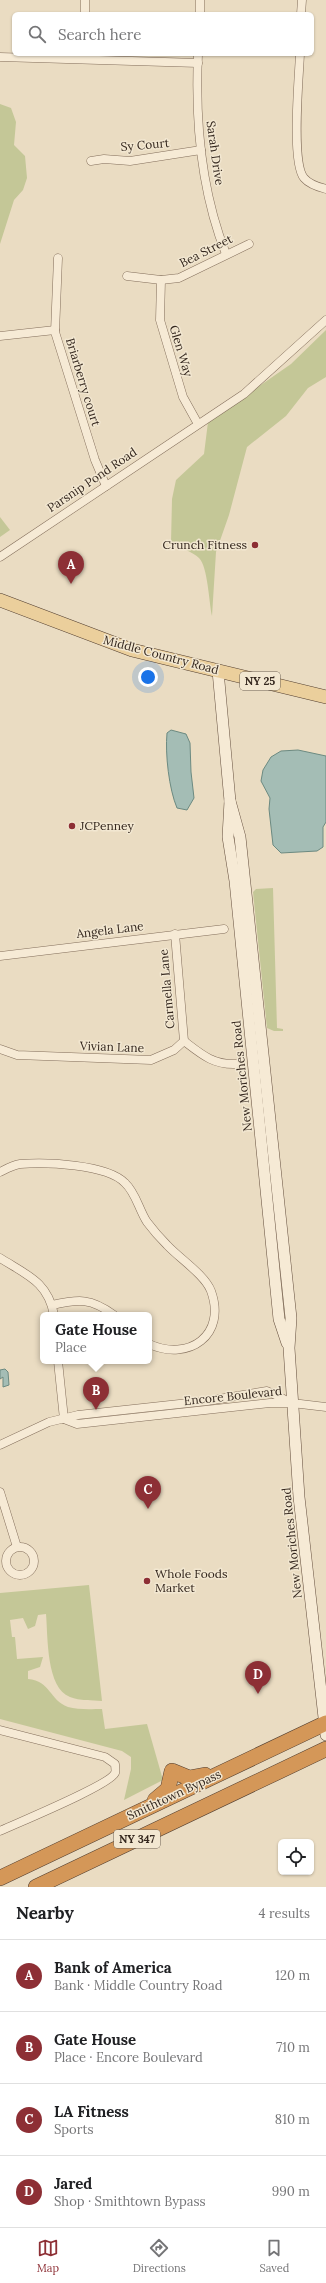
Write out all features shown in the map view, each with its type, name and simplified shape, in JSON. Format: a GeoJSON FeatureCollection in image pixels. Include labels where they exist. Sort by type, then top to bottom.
{"type":"FeatureCollection","features":[{"type":"Feature","properties":{"kind":"highway","name":"Smithtown Bypass"},"geometry":{"type":"LineString","coordinates":[[0,1878],[227,1770],[325,1727]]}},
{"type":"Feature","properties":{"kind":"highway","name":"Smithtown Bypass"},"geometry":{"type":"LineString","coordinates":[[36,1887],[326,1749]]}},
{"type":"Feature","properties":{"kind":"highway"},"geometry":{"type":"LineString","coordinates":[[135,1814],[168,1789],[172,1771],[192,1778],[227,1770]]}},
{"type":"Feature","properties":{"kind":"main road","name":"Middle Country Road"},"geometry":{"type":"LineString","coordinates":[[0,600],[108,642],[153,656],[326,697]]}},
{"type":"Feature","properties":{"kind":"main road","name":"New Moriches Road"},"geometry":{"type":"LineString","coordinates":[[218,671],[230,801],[240,837],[253,950],[291,1318],[289,1348],[299,1497],[325,1727]]}},
{"type":"Feature","properties":{"kind":"street"},"geometry":{"type":"LineString","coordinates":[[85,12],[86,0]]}},
{"type":"Feature","properties":{"kind":"street"},"geometry":{"type":"LineString","coordinates":[[200,0],[200,12]]}},
{"type":"Feature","properties":{"kind":"street"},"geometry":{"type":"LineString","coordinates":[[302,0],[302,12]]}},
{"type":"Feature","properties":{"kind":"street","name":"Sarah Drive"},"geometry":{"type":"LineString","coordinates":[[198,56],[198,122],[201,150],[213,218],[226,254]]}},
{"type":"Feature","properties":{"kind":"street"},"geometry":{"type":"LineString","coordinates":[[300,56],[297,144],[299,162],[303,177],[316,186],[326,188]]}},
{"type":"Feature","properties":{"kind":"street"},"geometry":{"type":"LineString","coordinates":[[0,57],[83,57],[198,63]]}},
{"type":"Feature","properties":{"kind":"street","name":"Sy Court"},"geometry":{"type":"LineString","coordinates":[[92,161],[104,159],[130,162],[201,150]]}},
{"type":"Feature","properties":{"kind":"street","name":"Bea Street"},"geometry":{"type":"LineString","coordinates":[[127,276],[161,280],[187,275],[226,254],[249,244]]}},
{"type":"Feature","properties":{"kind":"street","name":"Briarberry court"},"geometry":{"type":"LineString","coordinates":[[58,258],[55,330],[60,352],[94,460],[106,486]]}},
{"type":"Feature","properties":{"kind":"street","name":"Glen Way"},"geometry":{"type":"LineString","coordinates":[[161,280],[160,320],[182,397],[198,424]]}},
{"type":"Feature","properties":{"kind":"street","name":"Parsnip Pond Road"},"geometry":{"type":"LineString","coordinates":[[0,557],[244,394],[326,320]]}},
{"type":"Feature","properties":{"kind":"street"},"geometry":{"type":"LineString","coordinates":[[0,336],[55,330]]}},
{"type":"Feature","properties":{"kind":"street","name":"Angela Lane"},"geometry":{"type":"LineString","coordinates":[[0,956],[224,929]]}},
{"type":"Feature","properties":{"kind":"street","name":"Carmella Lane"},"geometry":{"type":"LineString","coordinates":[[175,934],[184,1041]]}},
{"type":"Feature","properties":{"kind":"street"},"geometry":{"type":"LineString","coordinates":[[184,1041],[204,1058],[213,1062],[236,1064]]}},
{"type":"Feature","properties":{"kind":"street","name":"Vivian Lane"},"geometry":{"type":"LineString","coordinates":[[0,1050],[17,1055],[151,1060],[174,1050],[184,1041]]}},
{"type":"Feature","properties":{"kind":"street"},"geometry":{"type":"LineString","coordinates":[[0,1172],[18,1164],[49,1165],[92,1169],[114,1174],[126,1183],[147,1222],[210,1291],[214,1310],[211,1326],[206,1338],[192,1348],[176,1350],[152,1345]]}},
{"type":"Feature","properties":{"kind":"street"},"geometry":{"type":"LineString","coordinates":[[0,1258],[35,1280],[50,1299],[53,1312]]}},
{"type":"Feature","properties":{"kind":"street"},"geometry":{"type":"LineString","coordinates":[[52,1305],[77,1300],[96,1303],[110,1312]]}},
{"type":"Feature","properties":{"kind":"street"},"geometry":{"type":"LineString","coordinates":[[58,1364],[64,1419]]}},
{"type":"Feature","properties":{"kind":"street","name":"Encore Boulevard"},"geometry":{"type":"LineString","coordinates":[[0,1445],[49,1422],[78,1415],[201,1402],[267,1391],[292,1403]]}},
{"type":"Feature","properties":{"kind":"street","name":"Encore Boulevard"},"geometry":{"type":"LineString","coordinates":[[64,1419],[77,1424],[270,1403],[292,1403]]}},
{"type":"Feature","properties":{"kind":"street"},"geometry":{"type":"LineString","coordinates":[[292,1403],[326,1408]]}},
{"type":"Feature","properties":{"kind":"street"},"geometry":{"type":"LineString","coordinates":[[0,1492],[17,1547]]}},
{"type":"Feature","properties":{"kind":"street"},"geometry":{"type":"LineString","coordinates":[[0,1730],[105,1756],[115,1764],[115,1773],[110,1778],[90,1790],[0,1831]]}},
{"type":"Feature","properties":{"kind":"green space"},"geometry":{"type":"Polygon","coordinates":[[[0,104],[11,108],[16,122],[14,145],[25,156],[27,178],[23,190],[14,200],[0,244],[0,104]]]}},
{"type":"Feature","properties":{"kind":"green space"},"geometry":{"type":"Polygon","coordinates":[[[326,330],[326,377],[308,388],[286,416],[247,447],[229,515],[216,552],[212,616],[206,577],[202,563],[199,558],[193,554],[171,543],[172,499],[176,480],[204,454],[208,422],[291,364],[326,330]]]}},
{"type":"Feature","properties":{"kind":"green space"},"geometry":{"type":"Polygon","coordinates":[[[0,517],[10,530],[0,537],[0,517]]]}},
{"type":"Feature","properties":{"kind":"green space"},"geometry":{"type":"Polygon","coordinates":[[[273,888],[277,1028],[283,1029],[283,1031],[274,1031],[267,1028],[253,892],[256,889],[273,888]]]}},
{"type":"Feature","properties":{"kind":"green space"},"geometry":{"type":"Polygon","coordinates":[[[89,1585],[102,1701],[82,1700],[70,1697],[62,1692],[56,1683],[52,1673],[48,1648],[46,1614],[38,1615],[35,1626],[28,1629],[23,1618],[10,1620],[12,1637],[15,1637],[17,1659],[43,1657],[40,1667],[28,1671],[28,1679],[36,1680],[41,1683],[62,1704],[76,1709],[102,1709],[105,1729],[147,1724],[163,1780],[124,1800],[131,1769],[131,1757],[122,1751],[0,1719],[0,1593],[89,1585]]]}},
{"type":"Feature","properties":{"kind":"water"},"geometry":{"type":"Polygon","coordinates":[[[171,730],[186,734],[190,743],[194,798],[187,810],[177,808],[170,781],[167,761],[167,733],[171,730]]]}},
{"type":"Feature","properties":{"kind":"water"},"geometry":{"type":"Polygon","coordinates":[[[298,750],[326,756],[326,822],[323,827],[323,847],[317,851],[281,853],[273,845],[269,809],[270,798],[261,781],[263,770],[271,757],[281,751],[298,750]]]}},
{"type":"Feature","properties":{"kind":"water"},"geometry":{"type":"Polygon","coordinates":[[[5,1369],[8,1372],[9,1385],[3,1387],[3,1377],[0,1379],[0,1370],[5,1369]]]}},
{"type":"Feature","properties":{"kind":"place","name":"Crunch Fitness"},"geometry":{"type":"Point","coordinates":[255,545]}},
{"type":"Feature","properties":{"kind":"place","name":"Bank of America"},"geometry":{"type":"Point","coordinates":[71,584]}},
{"type":"Feature","properties":{"kind":"place","name":"JCPenney"},"geometry":{"type":"Point","coordinates":[72,826]}},
{"type":"Feature","properties":{"kind":"place","name":"Gate House"},"geometry":{"type":"Point","coordinates":[96,1410]}},
{"type":"Feature","properties":{"kind":"place","name":"LA Fitness"},"geometry":{"type":"Point","coordinates":[148,1509]}},
{"type":"Feature","properties":{"kind":"place","name":"Whole Foods Market"},"geometry":{"type":"Point","coordinates":[147,1581]}},
{"type":"Feature","properties":{"kind":"place","name":"Jared"},"geometry":{"type":"Point","coordinates":[258,1694]}}]}
